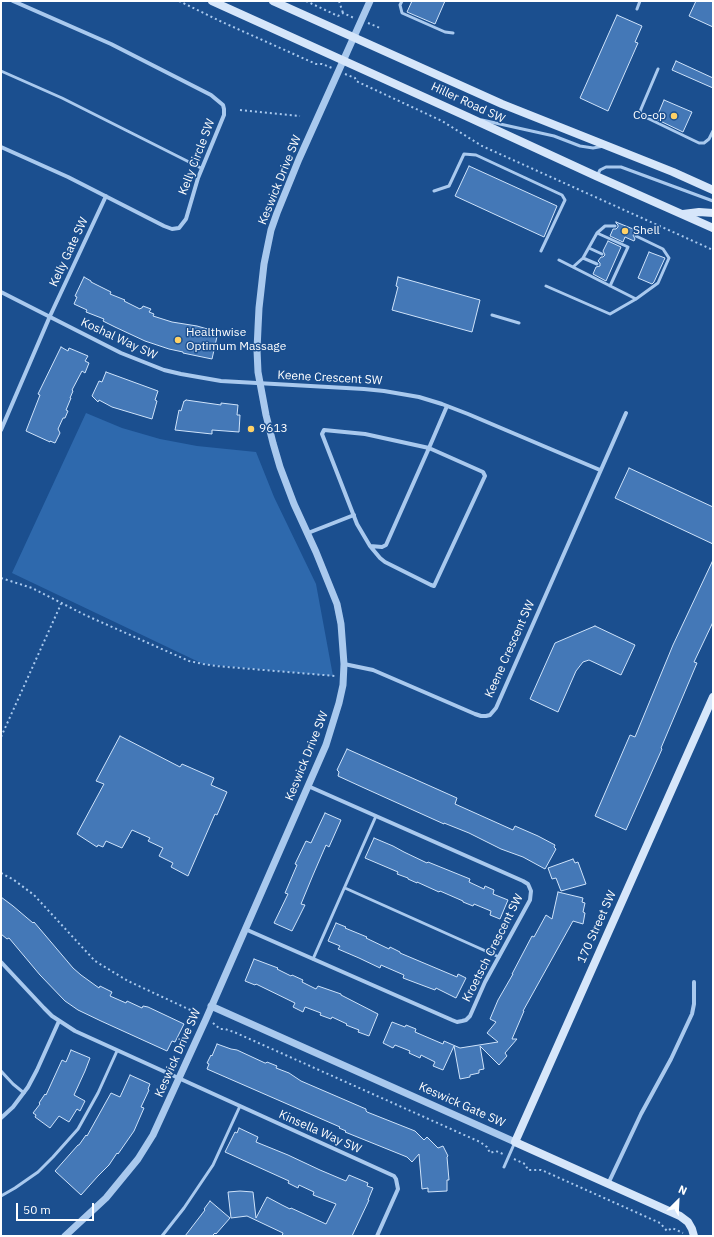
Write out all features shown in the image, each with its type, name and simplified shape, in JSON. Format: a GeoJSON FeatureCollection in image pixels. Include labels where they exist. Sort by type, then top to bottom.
{"type":"FeatureCollection","features":[{"type":"Feature","properties":{"kind":"main road","name":"Hiller Road SW"},"geometry":{"type":"LineString","coordinates":[[212,1],[713,228]]}},
{"type":"Feature","properties":{"kind":"main road","name":"Hiller Road SW"},"geometry":{"type":"LineString","coordinates":[[273,1],[502,104],[607,145],[713,190]]}},
{"type":"Feature","properties":{"kind":"main road"},"geometry":{"type":"LineString","coordinates":[[683,215],[699,212],[713,213]]}},
{"type":"Feature","properties":{"kind":"main road","name":"170 Street SW"},"geometry":{"type":"LineString","coordinates":[[515,1142],[713,697]]}},
{"type":"Feature","properties":{"kind":"main road","name":"Keswick Gate SW"},"geometry":{"type":"LineString","coordinates":[[515,1142],[680,1216],[688,1222],[694,1236]]}},
{"type":"Feature","properties":{"kind":"street","name":"Kelly Circle SW"},"geometry":{"type":"LineString","coordinates":[[1,147],[52,169],[164,226],[172,229],[179,228],[186,219],[202,168],[224,115],[223,105],[218,99],[111,44],[13,1]]}},
{"type":"Feature","properties":{"kind":"street","name":"Keswick Drive SW"},"geometry":{"type":"LineString","coordinates":[[65,1236],[106,1198],[138,1159],[156,1129],[308,786],[332,728],[340,703],[344,664],[341,624],[337,604],[330,584],[294,504],[280,467],[266,415],[260,384],[257,350],[259,308],[264,264],[271,230],[285,191],[370,1]]}},
{"type":"Feature","properties":{"kind":"street","name":"Kelly Gate SW"},"geometry":{"type":"LineString","coordinates":[[1,430],[50,316],[106,196]]}},
{"type":"Feature","properties":{"kind":"street","name":"Koshal Way SW"},"geometry":{"type":"LineString","coordinates":[[1,292],[121,353],[164,370],[221,381],[260,384]]}},
{"type":"Feature","properties":{"kind":"street","name":"Keene Crescent SW"},"geometry":{"type":"LineString","coordinates":[[260,384],[384,391],[418,397],[468,414],[600,470]]}},
{"type":"Feature","properties":{"kind":"street"},"geometry":{"type":"LineString","coordinates":[[370,546],[382,547],[386,545],[446,406]]}},
{"type":"Feature","properties":{"kind":"street","name":"Keene Crescent SW"},"geometry":{"type":"LineString","coordinates":[[344,664],[374,670],[475,714],[482,716],[490,715],[496,708],[626,413]]}},
{"type":"Feature","properties":{"kind":"street"},"geometry":{"type":"LineString","coordinates":[[324,430],[365,434],[429,448],[483,472],[485,476],[434,586],[385,562],[370,546],[354,515],[322,434],[324,430]]}},
{"type":"Feature","properties":{"kind":"street"},"geometry":{"type":"LineString","coordinates":[[308,533],[354,515]]}},
{"type":"Feature","properties":{"kind":"street","name":"Kroetsch Crescent SW"},"geometry":{"type":"LineString","coordinates":[[245,929],[457,1022],[466,1020],[470,1016],[485,982],[530,900],[531,891],[528,884],[523,881],[308,786]]}},
{"type":"Feature","properties":{"kind":"street","name":"Kinsella Way SW"},"geometry":{"type":"LineString","coordinates":[[1,962],[35,1000],[52,1016],[82,1035],[394,1176],[398,1189],[377,1236]]}},
{"type":"Feature","properties":{"kind":"street"},"geometry":{"type":"LineString","coordinates":[[608,1184],[634,1128],[671,1059],[692,1014],[694,1004],[694,982]]}},
{"type":"Feature","properties":{"kind":"street","name":"Keswick Gate SW"},"geometry":{"type":"LineString","coordinates":[[211,1006],[515,1142]]}},
{"type":"Feature","properties":{"kind":"street"},"geometry":{"type":"LineString","coordinates":[[1,1118],[13,1107],[24,1093],[35,1074],[59,1021]]}},
{"type":"Feature","properties":{"kind":"lane"},"geometry":{"type":"LineString","coordinates":[[402,1],[400,5],[402,13],[445,32],[453,33]]}},
{"type":"Feature","properties":{"kind":"lane"},"geometry":{"type":"LineString","coordinates":[[637,9],[640,1]]}},
{"type":"Feature","properties":{"kind":"lane"},"geometry":{"type":"LineString","coordinates":[[658,69],[640,109],[643,116],[699,142],[704,142],[709,139],[713,131]]}},
{"type":"Feature","properties":{"kind":"lane"},"geometry":{"type":"LineString","coordinates":[[1,71],[62,98],[202,168]]}},
{"type":"Feature","properties":{"kind":"lane"},"geometry":{"type":"LineString","coordinates":[[468,117],[554,136],[580,146],[593,148],[607,145]]}},
{"type":"Feature","properties":{"kind":"lane"},"geometry":{"type":"LineString","coordinates":[[434,191],[449,186],[464,154],[476,155],[562,195],[565,200],[541,251]]}},
{"type":"Feature","properties":{"kind":"lane"},"geometry":{"type":"LineString","coordinates":[[596,176],[600,170],[606,167],[621,166],[713,201]]}},
{"type":"Feature","properties":{"kind":"lane"},"geometry":{"type":"LineString","coordinates":[[573,267],[583,258],[597,233],[605,226],[615,226]]}},
{"type":"Feature","properties":{"kind":"lane"},"geometry":{"type":"LineString","coordinates":[[597,233],[628,247],[610,286]]}},
{"type":"Feature","properties":{"kind":"lane"},"geometry":{"type":"LineString","coordinates":[[546,286],[610,314],[636,299],[658,283],[669,258],[663,249],[636,236]]}},
{"type":"Feature","properties":{"kind":"lane"},"geometry":{"type":"LineString","coordinates":[[589,248],[602,254]]}},
{"type":"Feature","properties":{"kind":"lane"},"geometry":{"type":"LineString","coordinates":[[583,258],[597,264]]}},
{"type":"Feature","properties":{"kind":"lane"},"geometry":{"type":"LineString","coordinates":[[559,260],[636,299]]}},
{"type":"Feature","properties":{"kind":"lane"},"geometry":{"type":"LineString","coordinates":[[615,260],[620,263]]}},
{"type":"Feature","properties":{"kind":"lane"},"geometry":{"type":"LineString","coordinates":[[611,270],[616,272]]}},
{"type":"Feature","properties":{"kind":"lane"},"geometry":{"type":"LineString","coordinates":[[492,315],[519,322]]}},
{"type":"Feature","properties":{"kind":"lane"},"geometry":{"type":"LineString","coordinates":[[313,959],[376,816]]}},
{"type":"Feature","properties":{"kind":"lane"},"geometry":{"type":"LineString","coordinates":[[345,888],[499,957]]}},
{"type":"Feature","properties":{"kind":"lane"},"geometry":{"type":"LineString","coordinates":[[1,1196],[38,1172],[78,1128],[98,1093],[117,1051]]}},
{"type":"Feature","properties":{"kind":"lane"},"geometry":{"type":"LineString","coordinates":[[1,1071],[24,1093]]}},
{"type":"Feature","properties":{"kind":"lane"},"geometry":{"type":"LineString","coordinates":[[162,1236],[184,1208],[212,1165],[240,1106]]}},
{"type":"Feature","properties":{"kind":"lane","name":"170 Street SW"},"geometry":{"type":"LineString","coordinates":[[504,1166],[515,1142]]}},
{"type":"Feature","properties":{"kind":"path"},"geometry":{"type":"LineString","coordinates":[[179,1],[316,64],[322,64]]}},
{"type":"Feature","properties":{"kind":"path"},"geometry":{"type":"LineString","coordinates":[[306,1],[338,16],[343,13]]}},
{"type":"Feature","properties":{"kind":"path"},"geometry":{"type":"LineString","coordinates":[[339,1],[343,13]]}},
{"type":"Feature","properties":{"kind":"path"},"geometry":{"type":"LineString","coordinates":[[343,13],[380,28]]}},
{"type":"Feature","properties":{"kind":"path"},"geometry":{"type":"LineString","coordinates":[[355,78],[356,81],[442,121],[482,146],[713,250]]}},
{"type":"Feature","properties":{"kind":"path"},"geometry":{"type":"LineString","coordinates":[[240,110],[300,116]]}},
{"type":"Feature","properties":{"kind":"path"},"geometry":{"type":"LineString","coordinates":[[1,578],[32,588],[84,615],[189,661],[204,664],[343,678]]}},
{"type":"Feature","properties":{"kind":"path"},"geometry":{"type":"LineString","coordinates":[[1,737],[61,604]]}},
{"type":"Feature","properties":{"kind":"path"},"geometry":{"type":"LineString","coordinates":[[1,873],[14,880],[34,895],[95,961],[128,981],[196,1012]]}},
{"type":"Feature","properties":{"kind":"path"},"geometry":{"type":"LineString","coordinates":[[219,1027],[220,1029],[234,1032],[480,1142],[487,1147],[490,1153],[496,1151]]}},
{"type":"Feature","properties":{"kind":"path"},"geometry":{"type":"LineString","coordinates":[[525,1164],[528,1170],[541,1170],[546,1172],[660,1223],[666,1231],[672,1228],[684,1233]]}},
{"type":"Feature","properties":{"kind":"shaded area"},"geometry":{"type":"Polygon","coordinates":[[[86,413],[122,428],[160,439],[197,446],[256,452],[274,497],[316,584],[333,676],[203,664],[12,573],[86,413]]]}},
{"type":"Feature","properties":{"kind":"building"},"geometry":{"type":"Polygon","coordinates":[[[412,1],[445,1],[435,24],[407,12],[412,1]]]}},
{"type":"Feature","properties":{"kind":"building"},"geometry":{"type":"Polygon","coordinates":[[[696,1],[713,1],[713,27],[689,16],[696,1]]]}},
{"type":"Feature","properties":{"kind":"building"},"geometry":{"type":"Polygon","coordinates":[[[617,15],[642,26],[635,42],[638,43],[608,111],[580,98],[617,15]]]}},
{"type":"Feature","properties":{"kind":"building"},"geometry":{"type":"Polygon","coordinates":[[[676,61],[713,78],[713,88],[672,70],[676,61]]]}},
{"type":"Feature","properties":{"kind":"building","name":"Co-op"},"geometry":{"type":"Polygon","coordinates":[[[664,100],[692,112],[683,132],[656,119],[664,100]]]}},
{"type":"Feature","properties":{"kind":"building"},"geometry":{"type":"Polygon","coordinates":[[[469,166],[557,206],[544,237],[455,196],[469,166]]]}},
{"type":"Feature","properties":{"kind":"building","name":"Shell"},"geometry":{"type":"Polygon","coordinates":[[[616,222],[638,231],[633,235],[635,239],[634,241],[625,237],[623,242],[610,236],[613,229],[618,227],[616,222]]]}},
{"type":"Feature","properties":{"kind":"building"},"geometry":{"type":"Polygon","coordinates":[[[608,241],[621,247],[606,281],[593,274],[596,267],[600,266],[598,261],[605,255],[603,251],[608,241]]]}},
{"type":"Feature","properties":{"kind":"building","name":"Shell"},"geometry":{"type":"Polygon","coordinates":[[[649,252],[665,258],[652,284],[638,278],[649,252]]]}},
{"type":"Feature","properties":{"kind":"building"},"geometry":{"type":"Polygon","coordinates":[[[84,277],[111,292],[110,294],[125,300],[124,301],[140,309],[143,306],[151,309],[149,312],[154,314],[153,316],[172,322],[197,326],[218,332],[212,359],[183,353],[145,341],[103,321],[104,319],[86,312],[87,310],[74,304],[77,297],[75,296],[84,277]]]}},
{"type":"Feature","properties":{"kind":"building"},"geometry":{"type":"Polygon","coordinates":[[[398,277],[480,300],[472,332],[392,310],[398,287],[396,286],[398,277]]]}},
{"type":"Feature","properties":{"kind":"building"},"geometry":{"type":"Polygon","coordinates":[[[61,347],[68,351],[69,348],[88,356],[85,361],[89,363],[85,373],[82,371],[72,390],[71,398],[66,410],[68,411],[58,429],[60,433],[55,443],[26,431],[40,395],[38,394],[61,347]]]}},
{"type":"Feature","properties":{"kind":"building"},"geometry":{"type":"Polygon","coordinates":[[[106,372],[158,391],[152,419],[112,407],[99,400],[98,402],[92,396],[99,381],[102,382],[106,372]]]}},
{"type":"Feature","properties":{"kind":"building"},"geometry":{"type":"Polygon","coordinates":[[[186,400],[221,405],[221,403],[238,405],[237,415],[240,415],[239,432],[212,430],[212,434],[175,430],[179,410],[181,411],[184,401],[186,400]]]}},
{"type":"Feature","properties":{"kind":"building"},"geometry":{"type":"Polygon","coordinates":[[[629,468],[713,507],[713,544],[615,498],[629,468]]]}},
{"type":"Feature","properties":{"kind":"building"},"geometry":{"type":"Polygon","coordinates":[[[713,560],[713,622],[694,662],[697,663],[661,748],[662,749],[626,830],[595,816],[630,735],[635,737],[673,645],[713,560]]]}},
{"type":"Feature","properties":{"kind":"building"},"geometry":{"type":"Polygon","coordinates":[[[595,626],[635,645],[621,675],[589,660],[583,662],[576,671],[558,712],[530,699],[555,643],[595,626]]]}},
{"type":"Feature","properties":{"kind":"building"},"geometry":{"type":"Polygon","coordinates":[[[120,736],[180,767],[182,764],[214,778],[211,785],[227,792],[217,815],[215,814],[188,876],[171,867],[173,863],[159,856],[163,848],[148,841],[150,838],[132,830],[122,848],[106,841],[103,847],[98,845],[97,847],[77,834],[104,784],[96,781],[120,736]]]}},
{"type":"Feature","properties":{"kind":"building"},"geometry":{"type":"Polygon","coordinates":[[[347,749],[457,798],[455,804],[513,830],[515,826],[538,836],[555,845],[554,847],[556,849],[545,869],[523,857],[501,849],[469,833],[444,824],[338,776],[339,772],[337,770],[347,749]]]}},
{"type":"Feature","properties":{"kind":"building"},"geometry":{"type":"Polygon","coordinates":[[[325,813],[341,820],[329,847],[326,845],[301,904],[305,905],[292,931],[274,923],[288,894],[285,893],[297,865],[295,864],[306,841],[311,843],[325,813]]]}},
{"type":"Feature","properties":{"kind":"building"},"geometry":{"type":"Polygon","coordinates":[[[374,838],[427,863],[428,862],[470,879],[469,882],[484,889],[485,886],[494,890],[493,894],[508,900],[500,919],[490,915],[491,911],[474,904],[473,906],[440,891],[439,892],[417,883],[397,874],[398,872],[365,858],[374,838]]]}},
{"type":"Feature","properties":{"kind":"building"},"geometry":{"type":"Polygon","coordinates":[[[573,859],[575,863],[578,862],[586,884],[561,891],[556,878],[552,879],[548,868],[573,859]]]}},
{"type":"Feature","properties":{"kind":"building"},"geometry":{"type":"Polygon","coordinates":[[[558,892],[583,898],[582,902],[585,903],[583,912],[585,913],[583,924],[573,921],[523,1011],[512,1039],[517,1039],[505,1053],[507,1056],[499,1065],[480,1046],[484,1069],[479,1070],[479,1073],[470,1075],[470,1077],[460,1079],[454,1046],[443,1070],[433,1066],[435,1062],[421,1055],[420,1058],[409,1053],[410,1051],[395,1045],[393,1048],[383,1043],[392,1022],[416,1029],[415,1032],[443,1044],[444,1041],[460,1048],[498,1042],[487,1033],[496,1022],[490,1019],[498,1000],[532,936],[534,937],[546,915],[552,919],[558,892]]]}},
{"type":"Feature","properties":{"kind":"building"},"geometry":{"type":"Polygon","coordinates":[[[1,897],[33,923],[34,922],[73,968],[81,975],[99,988],[100,986],[112,992],[110,996],[126,1003],[127,1001],[142,1008],[143,1006],[148,1007],[184,1024],[175,1042],[172,1041],[167,1051],[78,1010],[65,1001],[40,975],[9,938],[7,939],[1,934],[1,897]]]}},
{"type":"Feature","properties":{"kind":"building"},"geometry":{"type":"Polygon","coordinates":[[[336,923],[389,949],[390,947],[400,953],[457,977],[458,974],[466,978],[456,998],[436,988],[435,990],[403,978],[404,975],[381,965],[380,968],[338,949],[340,946],[328,941],[336,923]]]}},
{"type":"Feature","properties":{"kind":"building"},"geometry":{"type":"Polygon","coordinates":[[[254,959],[303,980],[302,982],[316,989],[318,986],[341,994],[378,1014],[369,1036],[358,1032],[359,1030],[332,1017],[331,1019],[320,1015],[321,1013],[305,1007],[303,1012],[293,1007],[295,1003],[256,984],[255,985],[245,981],[254,959]]]}},
{"type":"Feature","properties":{"kind":"building"},"geometry":{"type":"Polygon","coordinates":[[[217,1044],[237,1050],[265,1063],[267,1062],[277,1066],[276,1068],[289,1073],[301,1081],[366,1109],[367,1112],[415,1131],[424,1140],[427,1137],[438,1148],[443,1146],[448,1156],[449,1180],[447,1180],[447,1191],[428,1192],[428,1188],[422,1189],[419,1154],[412,1162],[407,1157],[345,1132],[346,1131],[339,1128],[340,1127],[207,1069],[209,1064],[207,1063],[217,1044]]]}},
{"type":"Feature","properties":{"kind":"building"},"geometry":{"type":"Polygon","coordinates":[[[71,1050],[90,1058],[74,1095],[85,1101],[80,1111],[77,1109],[69,1122],[59,1116],[50,1128],[35,1117],[36,1115],[33,1113],[45,1094],[46,1095],[62,1060],[66,1062],[71,1050]]]}},
{"type":"Feature","properties":{"kind":"building"},"geometry":{"type":"Polygon","coordinates":[[[130,1075],[150,1084],[149,1090],[141,1107],[144,1108],[134,1131],[118,1154],[117,1153],[109,1165],[81,1195],[55,1171],[79,1145],[86,1135],[87,1136],[111,1093],[120,1097],[130,1075]]]}},
{"type":"Feature","properties":{"kind":"building"},"geometry":{"type":"Polygon","coordinates":[[[239,1128],[258,1137],[256,1142],[320,1170],[346,1181],[349,1175],[368,1183],[367,1186],[373,1188],[352,1236],[282,1236],[283,1233],[247,1216],[231,1218],[228,1192],[253,1192],[256,1218],[267,1197],[290,1209],[291,1208],[326,1224],[336,1204],[313,1195],[314,1192],[299,1185],[298,1188],[288,1183],[289,1181],[225,1152],[235,1132],[237,1133],[239,1128]]]}},
{"type":"Feature","properties":{"kind":"building"},"geometry":{"type":"Polygon","coordinates":[[[210,1201],[230,1218],[216,1234],[215,1233],[212,1236],[185,1236],[205,1210],[204,1209],[210,1201]]]}},
{"type":"Feature","properties":{"kind":"place","name":"Co-op"},"geometry":{"type":"Point","coordinates":[674,116]}},
{"type":"Feature","properties":{"kind":"place","name":"Shell"},"geometry":{"type":"Point","coordinates":[625,231]}},
{"type":"Feature","properties":{"kind":"place","name":"Healthwise Optimum Massage"},"geometry":{"type":"Point","coordinates":[178,340]}},
{"type":"Feature","properties":{"kind":"place","name":"9613"},"geometry":{"type":"Point","coordinates":[251,429]}}]}
